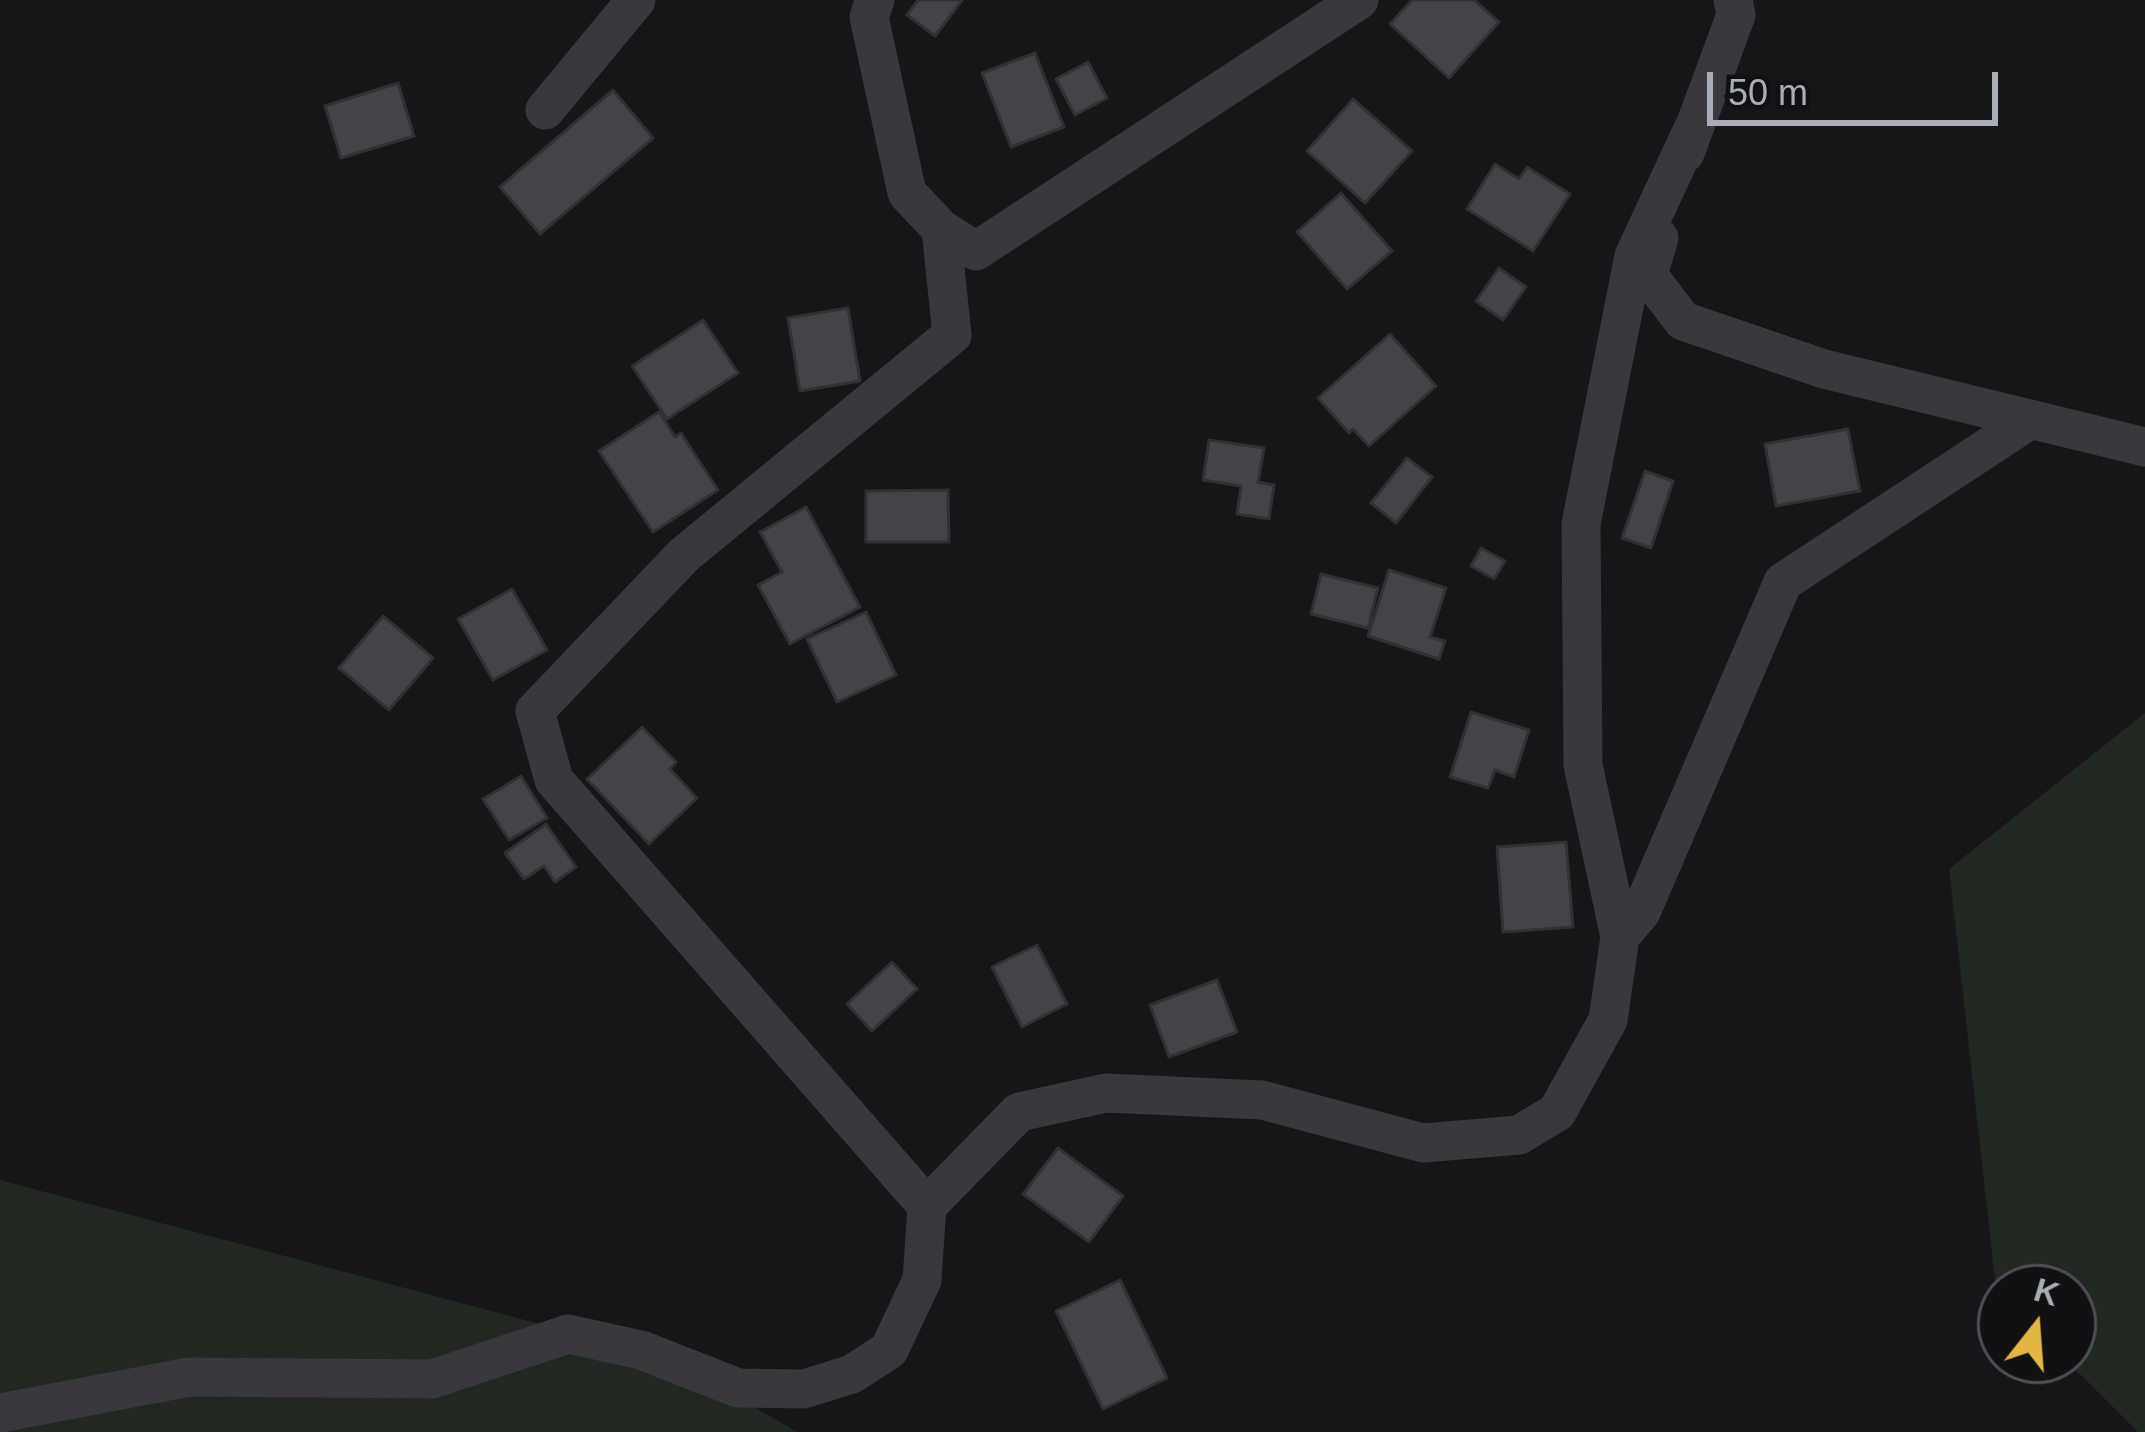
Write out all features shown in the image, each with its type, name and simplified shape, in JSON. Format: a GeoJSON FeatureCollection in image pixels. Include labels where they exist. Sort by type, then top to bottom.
{"type":"FeatureCollection","features":[{"type":"Feature","properties":{"kind":"street"},"geometry":{"type":"LineString","coordinates":[[545,110],[637,0]]}},
{"type":"Feature","properties":{"kind":"street"},"geometry":{"type":"LineString","coordinates":[[875,0],[869,17],[908,193],[941,229],[976,251],[1359,0]]}},
{"type":"Feature","properties":{"kind":"street"},"geometry":{"type":"LineString","coordinates":[[1733,0],[1736,14],[1693,129],[1648,275],[1683,321],[1824,368],[2145,447]]}},
{"type":"Feature","properties":{"kind":"street"},"geometry":{"type":"LineString","coordinates":[[0,1412],[189,1377],[432,1378],[568,1334],[641,1350],[738,1388],[804,1389],[853,1374],[889,1350],[922,1280],[927,1206],[1019,1112],[1106,1093],[1262,1100],[1423,1143],[1519,1135],[1557,1112],[1608,1020],[1620,937],[1583,765],[1581,524],[1634,256],[1693,129]]}},
{"type":"Feature","properties":{"kind":"street"},"geometry":{"type":"LineString","coordinates":[[927,1206],[554,779],[535,711],[684,555],[952,335],[941,229]]}},
{"type":"Feature","properties":{"kind":"street"},"geometry":{"type":"LineString","coordinates":[[1620,937],[1642,912],[1783,582],[2031,419]]}},
{"type":"Feature","properties":{"kind":"shaded area"},"geometry":{"type":"Polygon","coordinates":[[[2145,713],[2145,1432],[2138,1432],[2090,1384],[2097,1384],[2097,1264],[1993,1264],[1949,869],[2145,713]]]}},
{"type":"Feature","properties":{"kind":"shaded area"},"geometry":{"type":"Polygon","coordinates":[[[0,1180],[671,1359],[797,1432],[0,1432],[0,1180]]]}},
{"type":"Feature","properties":{"kind":"building"},"geometry":{"type":"Polygon","coordinates":[[[918,0],[962,0],[935,36],[907,15],[918,0]]]}},
{"type":"Feature","properties":{"kind":"building"},"geometry":{"type":"Polygon","coordinates":[[[1412,0],[1474,0],[1499,22],[1449,78],[1390,24],[1412,0]]]}},
{"type":"Feature","properties":{"kind":"building"},"geometry":{"type":"Polygon","coordinates":[[[1035,53],[1064,127],[1011,147],[982,73],[1035,53]]]}},
{"type":"Feature","properties":{"kind":"building"},"geometry":{"type":"Polygon","coordinates":[[[1088,62],[1107,98],[1075,115],[1056,79],[1088,62]]]}},
{"type":"Feature","properties":{"kind":"building"},"geometry":{"type":"Polygon","coordinates":[[[398,83],[414,136],[341,158],[325,106],[398,83]]]}},
{"type":"Feature","properties":{"kind":"building"},"geometry":{"type":"Polygon","coordinates":[[[613,90],[653,138],[540,234],[500,187],[613,90]]]}},
{"type":"Feature","properties":{"kind":"building"},"geometry":{"type":"Polygon","coordinates":[[[1353,99],[1412,151],[1365,203],[1307,151],[1353,99]]]}},
{"type":"Feature","properties":{"kind":"building"},"geometry":{"type":"Polygon","coordinates":[[[1495,164],[1519,179],[1527,167],[1570,194],[1533,251],[1467,209],[1495,164]]]}},
{"type":"Feature","properties":{"kind":"building"},"geometry":{"type":"Polygon","coordinates":[[[1341,193],[1392,251],[1347,289],[1297,232],[1341,193]]]}},
{"type":"Feature","properties":{"kind":"building"},"geometry":{"type":"Polygon","coordinates":[[[1499,268],[1526,287],[1503,320],[1476,301],[1499,268]]]}},
{"type":"Feature","properties":{"kind":"building"},"geometry":{"type":"Polygon","coordinates":[[[848,308],[860,381],[800,391],[788,318],[848,308]]]}},
{"type":"Feature","properties":{"kind":"building"},"geometry":{"type":"Polygon","coordinates":[[[703,320],[738,373],[667,419],[632,366],[703,320]]]}},
{"type":"Feature","properties":{"kind":"building"},"geometry":{"type":"Polygon","coordinates":[[[1390,334],[1436,386],[1369,446],[1353,429],[1349,433],[1318,398],[1390,334]]]}},
{"type":"Feature","properties":{"kind":"building"},"geometry":{"type":"Polygon","coordinates":[[[659,412],[675,437],[681,433],[718,490],[653,532],[599,451],[659,412]]]}},
{"type":"Feature","properties":{"kind":"building"},"geometry":{"type":"Polygon","coordinates":[[[1848,429],[1860,491],[1776,506],[1765,444],[1848,429]]]}},
{"type":"Feature","properties":{"kind":"building"},"geometry":{"type":"Polygon","coordinates":[[[1209,440],[1264,448],[1258,482],[1274,485],[1269,519],[1237,514],[1241,486],[1203,480],[1209,440]]]}},
{"type":"Feature","properties":{"kind":"building"},"geometry":{"type":"Polygon","coordinates":[[[1407,458],[1432,477],[1396,523],[1371,503],[1407,458]]]}},
{"type":"Feature","properties":{"kind":"building"},"geometry":{"type":"Polygon","coordinates":[[[1645,471],[1673,481],[1651,548],[1622,538],[1645,471]]]}},
{"type":"Feature","properties":{"kind":"building"},"geometry":{"type":"Polygon","coordinates":[[[948,490],[949,542],[866,542],[866,491],[948,490]]]}},
{"type":"Feature","properties":{"kind":"building"},"geometry":{"type":"Polygon","coordinates":[[[806,507],[860,607],[790,644],[758,585],[782,572],[760,532],[806,507]]]}},
{"type":"Feature","properties":{"kind":"building"},"geometry":{"type":"Polygon","coordinates":[[[1481,548],[1505,561],[1494,579],[1471,566],[1481,548]]]}},
{"type":"Feature","properties":{"kind":"building"},"geometry":{"type":"Polygon","coordinates":[[[1389,570],[1446,588],[1430,637],[1445,641],[1439,659],[1368,636],[1389,570]]]}},
{"type":"Feature","properties":{"kind":"building"},"geometry":{"type":"Polygon","coordinates":[[[1321,574],[1378,588],[1368,628],[1311,614],[1321,574]]]}},
{"type":"Feature","properties":{"kind":"building"},"geometry":{"type":"Polygon","coordinates":[[[512,589],[547,650],[493,680],[458,619],[512,589]]]}},
{"type":"Feature","properties":{"kind":"building"},"geometry":{"type":"Polygon","coordinates":[[[866,612],[896,675],[837,702],[807,639],[866,612]]]}},
{"type":"Feature","properties":{"kind":"building"},"geometry":{"type":"Polygon","coordinates":[[[383,616],[433,658],[389,710],[339,668],[383,616]]]}},
{"type":"Feature","properties":{"kind":"building"},"geometry":{"type":"Polygon","coordinates":[[[1471,712],[1529,730],[1514,777],[1495,770],[1488,788],[1450,777],[1471,712]]]}},
{"type":"Feature","properties":{"kind":"building"},"geometry":{"type":"Polygon","coordinates":[[[642,727],[676,762],[670,769],[697,798],[649,844],[587,779],[642,727]]]}},
{"type":"Feature","properties":{"kind":"building"},"geometry":{"type":"Polygon","coordinates":[[[521,776],[547,818],[509,840],[483,799],[521,776]]]}},
{"type":"Feature","properties":{"kind":"building"},"geometry":{"type":"Polygon","coordinates":[[[546,824],[576,867],[555,882],[544,866],[524,879],[505,853],[546,824]]]}},
{"type":"Feature","properties":{"kind":"building"},"geometry":{"type":"Polygon","coordinates":[[[1566,842],[1573,927],[1503,932],[1497,847],[1566,842]]]}},
{"type":"Feature","properties":{"kind":"building"},"geometry":{"type":"Polygon","coordinates":[[[1037,945],[1067,1004],[1022,1027],[992,967],[1037,945]]]}},
{"type":"Feature","properties":{"kind":"building"},"geometry":{"type":"Polygon","coordinates":[[[892,962],[917,989],[872,1031],[847,1004],[892,962]]]}},
{"type":"Feature","properties":{"kind":"building"},"geometry":{"type":"Polygon","coordinates":[[[1217,980],[1237,1032],[1169,1057],[1150,1005],[1217,980]]]}},
{"type":"Feature","properties":{"kind":"building"},"geometry":{"type":"Polygon","coordinates":[[[1058,1148],[1123,1196],[1089,1242],[1023,1194],[1058,1148]]]}},
{"type":"Feature","properties":{"kind":"building"},"geometry":{"type":"Polygon","coordinates":[[[1120,1280],[1167,1378],[1103,1409],[1056,1311],[1120,1280]]]}}]}
